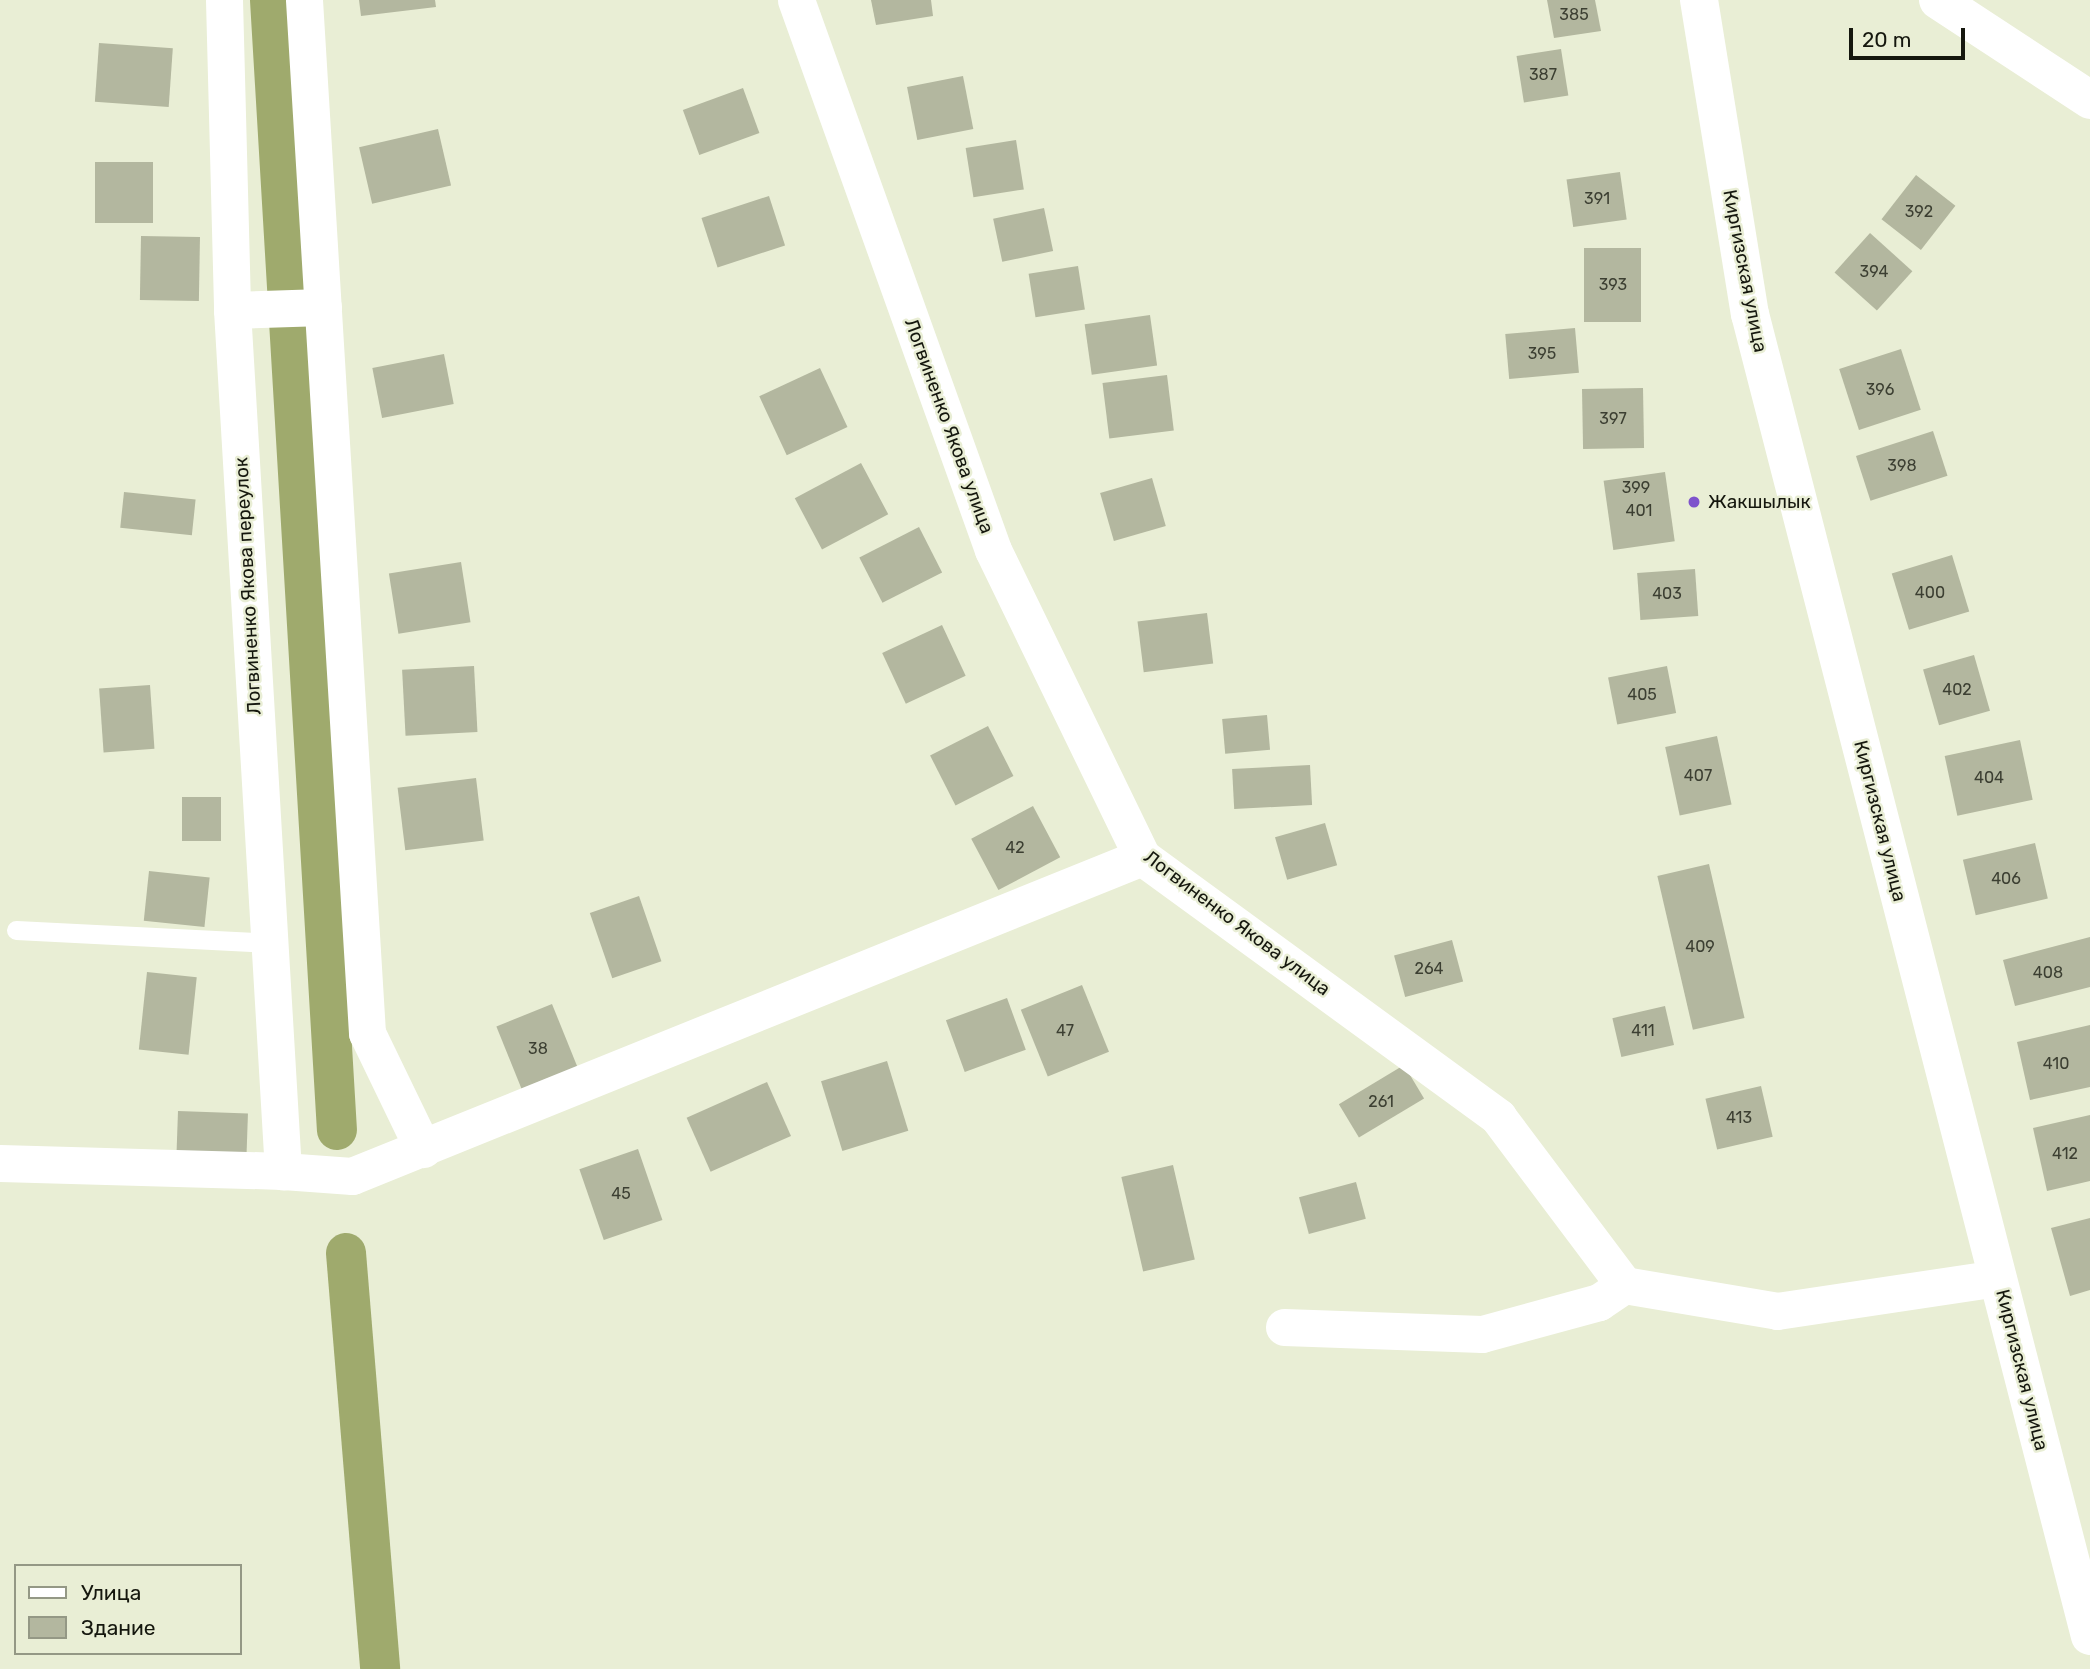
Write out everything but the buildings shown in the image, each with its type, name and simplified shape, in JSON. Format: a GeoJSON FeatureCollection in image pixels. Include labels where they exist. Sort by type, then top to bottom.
{"type":"FeatureCollection","features":[{"type":"Feature","properties":{"kind":"main road","name":"Киргизская улица"},"geometry":{"type":"LineString","coordinates":[[1699,0],[1750,314],[2090,1636]]}},
{"type":"Feature","properties":{"kind":"main road"},"geometry":{"type":"LineString","coordinates":[[1938,0],[2090,100]]}},
{"type":"Feature","properties":{"kind":"street","name":"Логвиненко Якова переулок"},"geometry":{"type":"LineString","coordinates":[[224,0],[232,310],[283,1171]]}},
{"type":"Feature","properties":{"kind":"street"},"geometry":{"type":"LineString","coordinates":[[304,0],[367,1033],[423,1149]]}},
{"type":"Feature","properties":{"kind":"street","name":"Логвиненко Якова улица"},"geometry":{"type":"LineString","coordinates":[[796,0],[993,550],[1142,856],[1498,1117],[1624,1285]]}},
{"type":"Feature","properties":{"kind":"street"},"geometry":{"type":"LineString","coordinates":[[232,310],[323,307]]}},
{"type":"Feature","properties":{"kind":"street"},"geometry":{"type":"LineString","coordinates":[[0,1163],[283,1171],[352,1176],[1142,856]]}},
{"type":"Feature","properties":{"kind":"street"},"geometry":{"type":"LineString","coordinates":[[1284,1327],[1482,1334],[1599,1302],[1624,1285],[1777,1311],[1998,1278]]}},
{"type":"Feature","properties":{"kind":"lane"},"geometry":{"type":"LineString","coordinates":[[16,930],[269,943]]}},
{"type":"Feature","properties":{"kind":"waterway"},"geometry":{"type":"LineString","coordinates":[[270,0],[337,1130]]}},
{"type":"Feature","properties":{"kind":"waterway"},"geometry":{"type":"LineString","coordinates":[[346,1253],[380,1669]]}},
{"type":"Feature","properties":{"kind":"place","name":"Жакшылык"},"geometry":{"type":"Point","coordinates":[1694,502]}}]}
